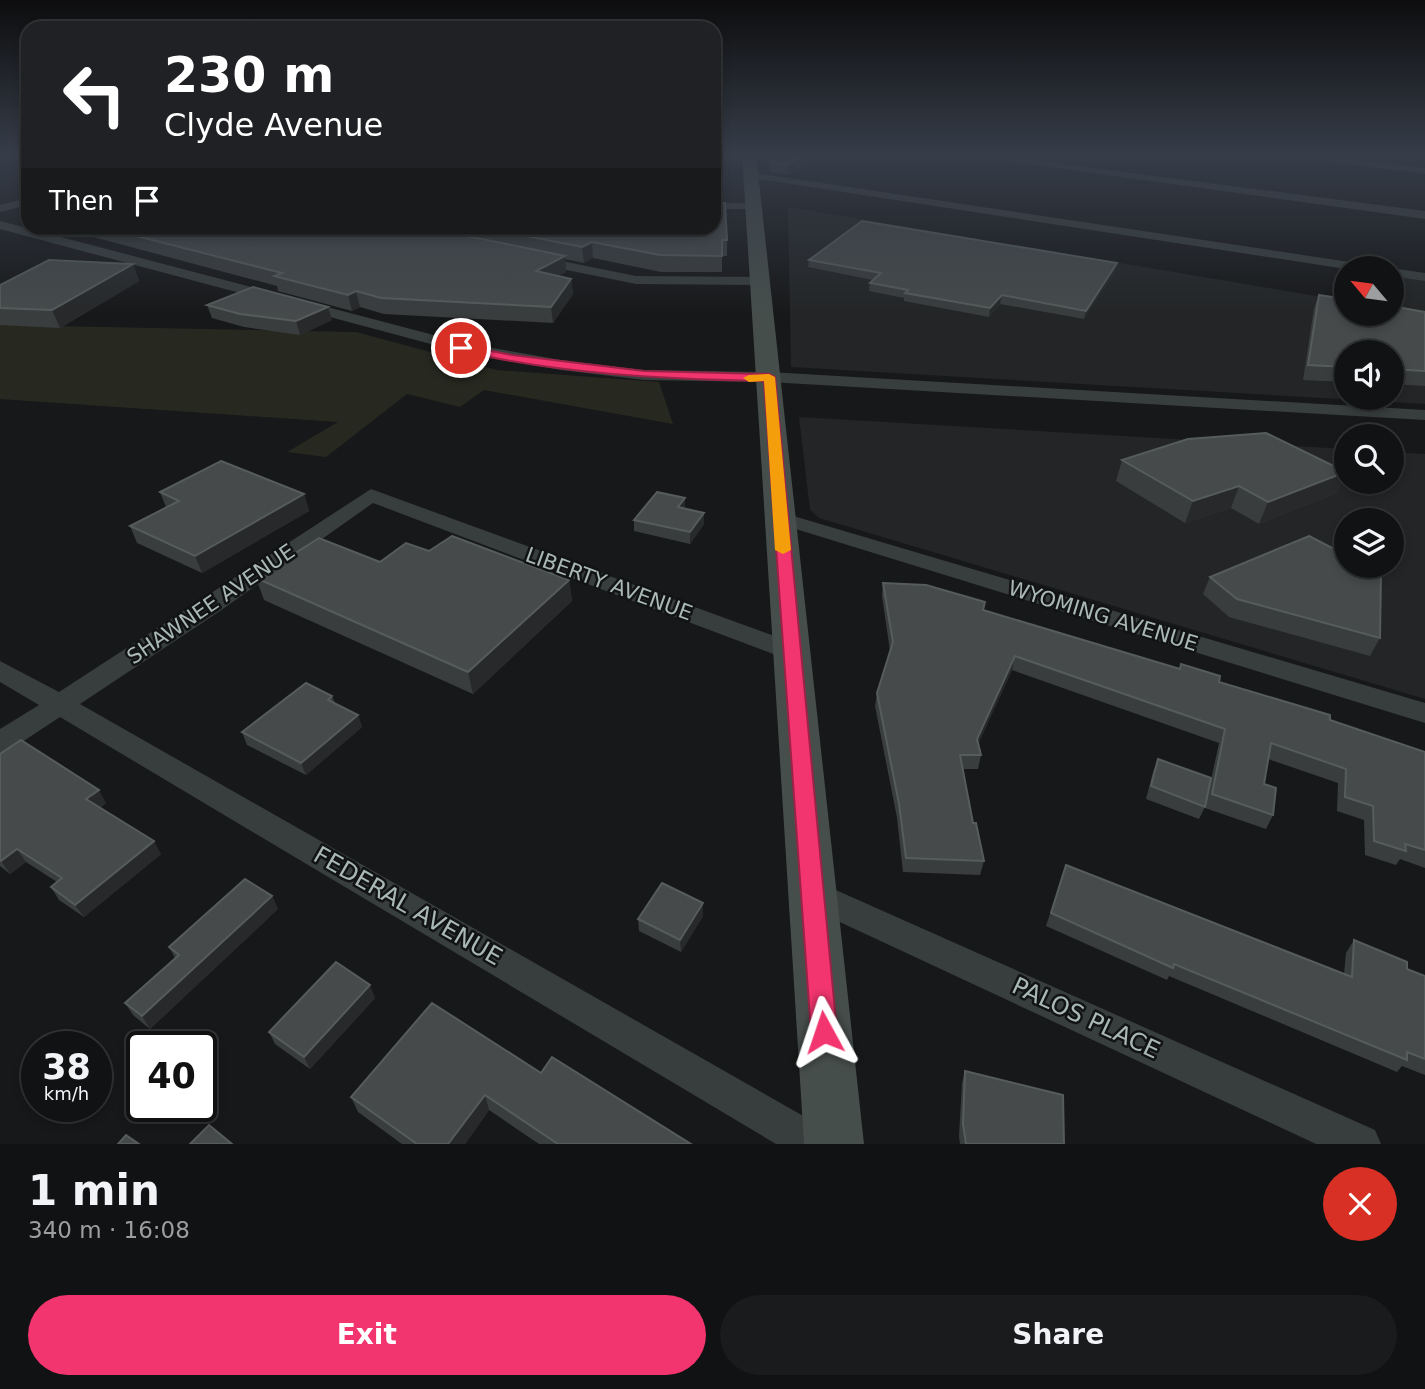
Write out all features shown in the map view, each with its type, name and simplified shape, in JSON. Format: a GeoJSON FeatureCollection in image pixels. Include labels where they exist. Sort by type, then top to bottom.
{"type":"FeatureCollection","features":[{"type":"Feature","properties":{"kind":"street"},"geometry":{"type":"LineString","coordinates":[[753,207],[834,1144]]}},
{"type":"Feature","properties":{"kind":"street"},"geometry":{"type":"LineString","coordinates":[[972,207],[1334,264]]}},
{"type":"Feature","properties":{"kind":"street"},"geometry":{"type":"LineString","coordinates":[[1366,207],[1425,215]]}},
{"type":"Feature","properties":{"kind":"street"},"geometry":{"type":"LineString","coordinates":[[0,225],[21,231]]}},
{"type":"Feature","properties":{"kind":"street"},"geometry":{"type":"LineString","coordinates":[[37,235],[461,348],[512,358],[644,375],[769,377],[1425,415]]}},
{"type":"Feature","properties":{"kind":"street"},"geometry":{"type":"LineString","coordinates":[[517,256],[636,281],[760,281]]}},
{"type":"Feature","properties":{"kind":"street"},"geometry":{"type":"LineString","coordinates":[[1404,274],[1425,277]]}},
{"type":"Feature","properties":{"kind":"street","name":"SHAWNEE AVENUE"},"geometry":{"type":"LineString","coordinates":[[0,743],[212,606],[371,495],[425,517]]}},
{"type":"Feature","properties":{"kind":"street","name":"LIBERTY AVENUE"},"geometry":{"type":"LineString","coordinates":[[425,517],[793,652]]}},
{"type":"Feature","properties":{"kind":"street","name":"WYOMING AVENUE"},"geometry":{"type":"LineString","coordinates":[[780,518],[1425,713]]}},
{"type":"Feature","properties":{"kind":"street","name":"FEDERAL AVENUE"},"geometry":{"type":"LineString","coordinates":[[0,670],[814,1144]]}},
{"type":"Feature","properties":{"kind":"street","name":"PALOS PLACE"},"geometry":{"type":"LineString","coordinates":[[811,893],[1361,1144]]}},
{"type":"Feature","properties":{"kind":"shaded area"},"geometry":{"type":"Polygon","coordinates":[[[788,207],[1334,299],[1334,326],[1404,326],[1404,270],[1425,274],[1425,404],[1404,403],[1404,340],[1334,340],[1334,399],[791,367],[788,207]]]}},
{"type":"Feature","properties":{"kind":"shaded area"},"geometry":{"type":"Polygon","coordinates":[[[0,325],[356,332],[497,370],[659,382],[673,424],[484,390],[460,407],[407,394],[326,457],[287,452],[338,422],[0,399],[0,325]]]}},
{"type":"Feature","properties":{"kind":"shaded area"},"geometry":{"type":"Polygon","coordinates":[[[799,417],[1334,448],[1334,494],[1404,494],[1404,453],[1425,454],[1425,699],[819,518],[810,510],[799,417]]]}},
{"type":"Feature","properties":{"kind":"building"},"geometry":{"type":"Polygon","coordinates":[[[721,207],[725,207],[727,240],[722,240],[722,256],[660,255],[592,242],[582,247],[521,235],[721,235],[721,207]]]}},
{"type":"Feature","properties":{"kind":"building"},"geometry":{"type":"Polygon","coordinates":[[[862,221],[1117,263],[1086,311],[1002,295],[990,308],[905,293],[908,290],[870,283],[881,273],[809,260],[862,221]]]}},
{"type":"Feature","properties":{"kind":"building"},"geometry":{"type":"Polygon","coordinates":[[[133,235],[462,235],[565,256],[536,271],[571,279],[551,307],[381,298],[356,291],[348,295],[274,276],[282,273],[133,235]]]}},
{"type":"Feature","properties":{"kind":"building"},"geometry":{"type":"Polygon","coordinates":[[[49,260],[133,264],[52,310],[0,308],[0,285],[49,260]]]}},
{"type":"Feature","properties":{"kind":"building"},"geometry":{"type":"Polygon","coordinates":[[[253,287],[328,307],[296,321],[240,314],[207,305],[253,287]]]}},
{"type":"Feature","properties":{"kind":"building"},"geometry":{"type":"Polygon","coordinates":[[[1319,295],[1334,297],[1334,326],[1404,326],[1404,308],[1425,312],[1425,371],[1404,370],[1404,340],[1334,340],[1334,366],[1308,365],[1319,295]]]}},
{"type":"Feature","properties":{"kind":"building"},"geometry":{"type":"Polygon","coordinates":[[[1266,433],[1334,466],[1334,477],[1268,502],[1239,486],[1193,501],[1122,460],[1188,439],[1266,433]]]}},
{"type":"Feature","properties":{"kind":"building"},"geometry":{"type":"Polygon","coordinates":[[[221,461],[304,494],[195,556],[130,526],[179,501],[160,492],[221,461]]]}},
{"type":"Feature","properties":{"kind":"building"},"geometry":{"type":"Polygon","coordinates":[[[657,492],[685,498],[678,507],[704,513],[690,532],[634,520],[657,492]]]}},
{"type":"Feature","properties":{"kind":"building"},"geometry":{"type":"Polygon","coordinates":[[[452,536],[569,580],[468,672],[256,578],[319,538],[380,562],[406,543],[429,551],[452,536]]]}},
{"type":"Feature","properties":{"kind":"building"},"geometry":{"type":"Polygon","coordinates":[[[1309,536],[1334,549],[1334,578],[1381,578],[1380,638],[1237,599],[1210,577],[1309,536]]]}},
{"type":"Feature","properties":{"kind":"building"},"geometry":{"type":"Polygon","coordinates":[[[883,583],[926,585],[985,602],[983,610],[1180,669],[1181,664],[1220,676],[1219,682],[1330,715],[1330,720],[1425,752],[1425,850],[1405,844],[1406,851],[1374,841],[1373,806],[1345,797],[1346,769],[1271,743],[1264,784],[1276,788],[1273,815],[1212,794],[1225,729],[1015,656],[977,739],[981,755],[960,755],[973,823],[976,823],[984,861],[906,858],[899,804],[877,693],[893,642],[883,583]]]}},
{"type":"Feature","properties":{"kind":"building"},"geometry":{"type":"Polygon","coordinates":[[[306,683],[332,696],[328,700],[358,715],[301,763],[242,732],[306,683]]]}},
{"type":"Feature","properties":{"kind":"building"},"geometry":{"type":"Polygon","coordinates":[[[21,740],[99,790],[86,799],[154,841],[75,905],[51,887],[62,878],[17,849],[0,860],[0,754],[21,740]]]}},
{"type":"Feature","properties":{"kind":"building"},"geometry":{"type":"Polygon","coordinates":[[[1158,759],[1211,778],[1205,807],[1151,786],[1158,759]]]}},
{"type":"Feature","properties":{"kind":"building"},"geometry":{"type":"Polygon","coordinates":[[[1066,865],[1352,977],[1354,940],[1407,962],[1407,969],[1425,976],[1425,1059],[1407,1052],[1407,1060],[1174,964],[1173,968],[1051,913],[1066,865]]]}},
{"type":"Feature","properties":{"kind":"building"},"geometry":{"type":"Polygon","coordinates":[[[245,879],[272,896],[142,1016],[125,1003],[179,955],[169,947],[245,879]]]}},
{"type":"Feature","properties":{"kind":"building"},"geometry":{"type":"Polygon","coordinates":[[[662,883],[703,903],[680,940],[638,919],[662,883]]]}},
{"type":"Feature","properties":{"kind":"building"},"geometry":{"type":"Polygon","coordinates":[[[336,962],[370,985],[304,1057],[269,1032],[336,962]]]}},
{"type":"Feature","properties":{"kind":"building"},"geometry":{"type":"Polygon","coordinates":[[[432,1003],[541,1073],[552,1057],[691,1144],[558,1144],[485,1095],[448,1144],[417,1144],[351,1097],[432,1003]]]}},
{"type":"Feature","properties":{"kind":"building"},"geometry":{"type":"Polygon","coordinates":[[[965,1071],[1063,1095],[1064,1144],[966,1144],[963,1124],[965,1071]]]}},
{"type":"Feature","properties":{"kind":"building"},"geometry":{"type":"Polygon","coordinates":[[[209,1125],[232,1144],[190,1144],[209,1125]]]}},
{"type":"Feature","properties":{"kind":"building"},"geometry":{"type":"Polygon","coordinates":[[[126,1135],[139,1144],[118,1144],[126,1135]]]}},
{"type":"Feature","properties":{"kind":"slow traffic"},"geometry":{"type":"LineString","coordinates":[[749,378],[769,377],[783,550]]}},
{"type":"Feature","properties":{"kind":"route"},"geometry":{"type":"LineString","coordinates":[[461,348],[512,358],[644,375],[734,379],[769,377],[824,1032]]}}]}
